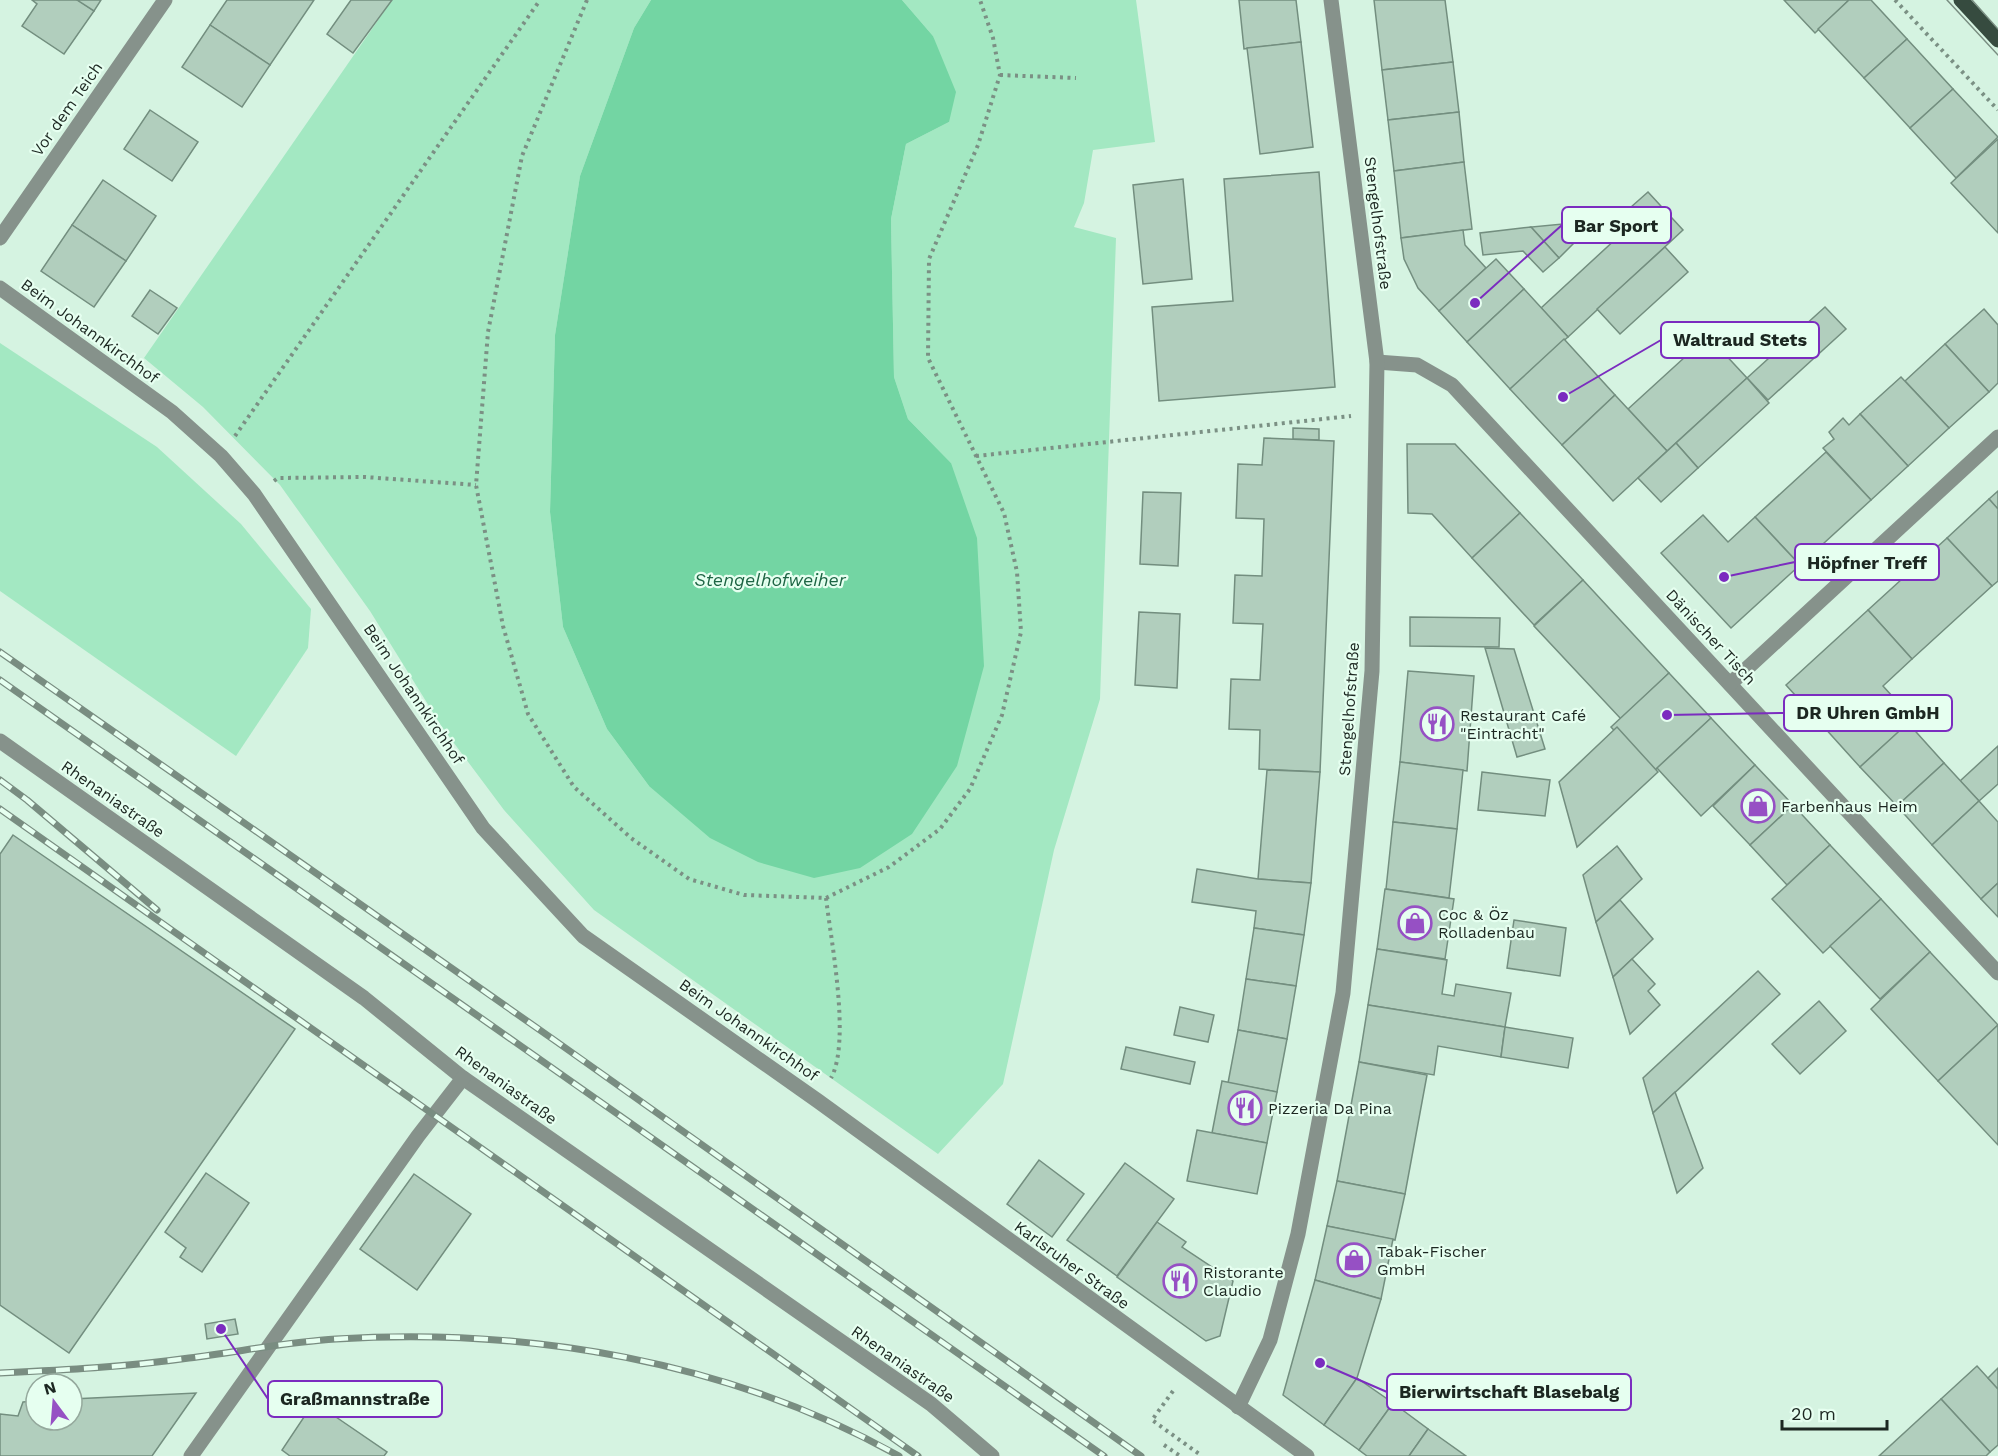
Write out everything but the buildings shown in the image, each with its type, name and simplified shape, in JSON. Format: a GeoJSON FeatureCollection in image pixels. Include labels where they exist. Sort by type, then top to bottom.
{"type":"FeatureCollection","features":[{"type":"Feature","properties":{"kind":"main road"},"geometry":{"type":"LineString","coordinates":[[1961,0],[1998,40]]}},
{"type":"Feature","properties":{"kind":"street","name":"Vor dem Teich"},"geometry":{"type":"LineString","coordinates":[[0,238],[165,0]]}},
{"type":"Feature","properties":{"kind":"street","name":"Stengelhofstraße"},"geometry":{"type":"LineString","coordinates":[[1238,1407],[1270,1340],[1295,1244],[1343,993],[1372,671],[1377,362],[1331,0]]}},
{"type":"Feature","properties":{"kind":"street","name":"Beim Johannkirchhof"},"geometry":{"type":"LineString","coordinates":[[0,288],[171,412],[220,456],[254,494],[483,828],[583,936],[818,1101]]}},
{"type":"Feature","properties":{"kind":"street","name":"Dänischer Tisch"},"geometry":{"type":"LineString","coordinates":[[1377,362],[1417,365],[1452,385],[1998,973]]}},
{"type":"Feature","properties":{"kind":"street"},"geometry":{"type":"LineString","coordinates":[[1730,684],[1998,437]]}},
{"type":"Feature","properties":{"kind":"street","name":"Rhenaniastraße"},"geometry":{"type":"LineString","coordinates":[[0,741],[364,998],[463,1078],[931,1404],[992,1456]]}},
{"type":"Feature","properties":{"kind":"street"},"geometry":{"type":"LineString","coordinates":[[191,1456],[418,1136],[463,1078]]}},
{"type":"Feature","properties":{"kind":"street","name":"Karlsruher Straße"},"geometry":{"type":"LineString","coordinates":[[818,1101],[1306,1456]]}},
{"type":"Feature","properties":{"kind":"path"},"geometry":{"type":"LineString","coordinates":[[220,456],[540,0]]}},
{"type":"Feature","properties":{"kind":"path"},"geometry":{"type":"LineString","coordinates":[[588,0],[522,156],[488,332],[476,485],[503,626],[528,714],[574,787],[631,838],[689,879],[744,896],[826,898],[889,867],[940,829],[970,789],[1002,715],[1021,632],[1017,572],[1004,513],[928,358],[929,259],[978,145],[1000,75],[993,38],[980,0]]}},
{"type":"Feature","properties":{"kind":"path"},"geometry":{"type":"LineString","coordinates":[[1896,0],[1998,110]]}},
{"type":"Feature","properties":{"kind":"path"},"geometry":{"type":"LineString","coordinates":[[1000,75],[1076,78]]}},
{"type":"Feature","properties":{"kind":"path"},"geometry":{"type":"LineString","coordinates":[[976,456],[1343,416],[1376,418]]}},
{"type":"Feature","properties":{"kind":"path"},"geometry":{"type":"LineString","coordinates":[[254,494],[278,478],[365,477],[476,485]]}},
{"type":"Feature","properties":{"kind":"path"},"geometry":{"type":"LineString","coordinates":[[818,1101],[833,1074],[839,1054],[840,1021],[826,898]]}},
{"type":"Feature","properties":{"kind":"path"},"geometry":{"type":"LineString","coordinates":[[1187,1371],[1152,1420],[1202,1456]]}},
{"type":"Feature","properties":{"kind":"path"},"geometry":{"type":"LineString","coordinates":[[1164,1444],[1180,1456]]}},
{"type":"Feature","properties":{"kind":"shaded area"},"geometry":{"type":"Polygon","coordinates":[[[392,0],[651,0],[634,28],[580,176],[555,335],[550,512],[563,627],[607,729],[649,786],[951,463],[908,419],[894,377],[891,219],[906,144],[949,122],[933,36],[902,0],[1136,0],[1155,142],[1093,150],[1084,203],[1074,227],[1116,238],[1100,699],[1054,850],[1003,1084],[938,1154],[594,910],[504,810],[442,727],[370,611],[280,485],[203,407],[144,358],[392,0]]]}},
{"type":"Feature","properties":{"kind":"shaded area"},"geometry":{"type":"Polygon","coordinates":[[[0,343],[157,447],[241,524],[311,609],[308,648],[236,756],[0,591],[0,343]]]}},
{"type":"Feature","properties":{"kind":"water","name":"Stengelhofweiher"},"geometry":{"type":"Polygon","coordinates":[[[651,0],[902,0],[933,36],[956,92],[949,122],[906,144],[891,219],[894,377],[908,419],[951,463],[977,538],[984,666],[957,766],[912,834],[860,868],[814,878],[758,862],[710,838],[649,786],[607,729],[563,627],[550,512],[555,335],[580,176],[634,28],[651,0]]]}},
{"type":"Feature","properties":{"kind":"tram line"},"geometry":{"type":"LineString","coordinates":[[1947,0],[1998,55]]}},
{"type":"Feature","properties":{"kind":"tram line"},"geometry":{"type":"LineString","coordinates":[[1972,0],[1998,29]]}},
{"type":"Feature","properties":{"kind":"railway"},"geometry":{"type":"LineString","coordinates":[[0,652],[557,1042],[1141,1456]]}},
{"type":"Feature","properties":{"kind":"railway"},"geometry":{"type":"LineString","coordinates":[[0,680],[1104,1456]]}},
{"type":"Feature","properties":{"kind":"railway"},"geometry":{"type":"LineString","coordinates":[[0,780],[27,800],[157,910]]}},
{"type":"Feature","properties":{"kind":"railway"},"geometry":{"type":"LineString","coordinates":[[0,809],[918,1456]]}},
{"type":"Feature","properties":{"kind":"railway"},"geometry":{"type":"LineString","coordinates":[[0,1373],[142,1364],[336,1339],[408,1337],[481,1339],[554,1346],[626,1357],[697,1374],[766,1396],[834,1423],[899,1456]]}},
{"type":"Feature","properties":{"kind":"place","name":"Bar Sport"},"geometry":{"type":"Point","coordinates":[1475,303]}},
{"type":"Feature","properties":{"kind":"place","name":"Waltraud Stets"},"geometry":{"type":"Point","coordinates":[1563,397]}},
{"type":"Feature","properties":{"kind":"place","name":"Höpfner Treff"},"geometry":{"type":"Point","coordinates":[1724,577]}},
{"type":"Feature","properties":{"kind":"place","name":"DR Uhren GmbH"},"geometry":{"type":"Point","coordinates":[1667,715]}},
{"type":"Feature","properties":{"kind":"place","name":"Restaurant Café \"Eintracht\""},"geometry":{"type":"Point","coordinates":[1437,724]}},
{"type":"Feature","properties":{"kind":"place","name":"Farbenhaus Heim"},"geometry":{"type":"Point","coordinates":[1758,806]}},
{"type":"Feature","properties":{"kind":"place","name":"Coc & Öz Rolladenbau"},"geometry":{"type":"Point","coordinates":[1415,923]}},
{"type":"Feature","properties":{"kind":"place","name":"Pizzeria Da Pina"},"geometry":{"type":"Point","coordinates":[1245,1108]}},
{"type":"Feature","properties":{"kind":"place","name":"Tabak-Fischer GmbH"},"geometry":{"type":"Point","coordinates":[1354,1260]}},
{"type":"Feature","properties":{"kind":"place","name":"Ristorante Claudio"},"geometry":{"type":"Point","coordinates":[1180,1281]}},
{"type":"Feature","properties":{"kind":"place","name":"Graßmannstraße"},"geometry":{"type":"Point","coordinates":[221,1329]}},
{"type":"Feature","properties":{"kind":"place","name":"Bierwirtschaft Blasebalg"},"geometry":{"type":"Point","coordinates":[1320,1363]}}]}
